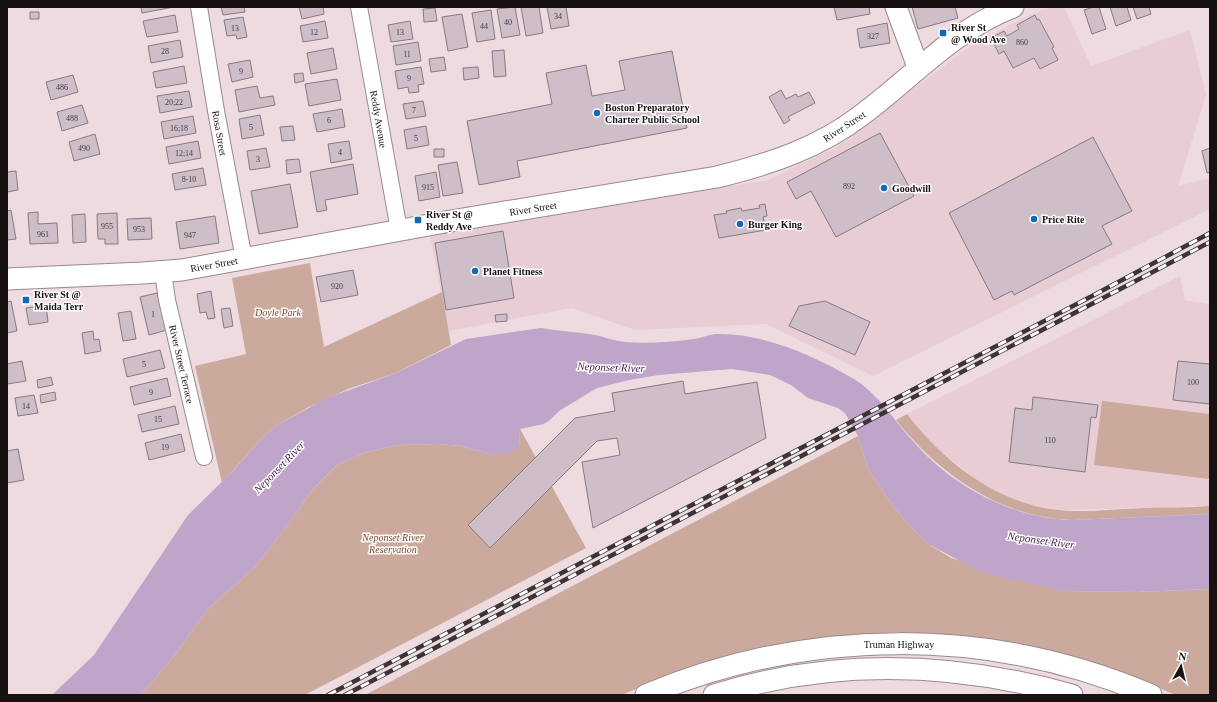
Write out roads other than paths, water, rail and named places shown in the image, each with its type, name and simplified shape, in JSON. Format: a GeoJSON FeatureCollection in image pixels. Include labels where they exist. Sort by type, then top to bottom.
{"type":"FeatureCollection","features":[{"type":"Feature","properties":{"kind":"main road"},"geometry":{"type":"LineString","coordinates":[[896,7],[918,67]]}},
{"type":"Feature","properties":{"kind":"main road","name":"River Street"},"geometry":{"type":"LineString","coordinates":[[7,280],[163,272],[244,259],[399,230],[717,177],[770,163],[819,143],[845,127],[877,104],[918,67],[970,28],[1013,7]]}},
{"type":"Feature","properties":{"kind":"main road","name":"Truman Highway"},"geometry":{"type":"LineString","coordinates":[[646,695],[699,676],[767,657],[819,648],[898,643],[973,647],[1026,656],[1099,675],[1151,695]]}},
{"type":"Feature","properties":{"kind":"main road"},"geometry":{"type":"LineString","coordinates":[[714,695],[799,676],[850,670],[904,668],[932,669],[983,675],[1072,695]]}},
{"type":"Feature","properties":{"kind":"street","name":"Rosa Street"},"geometry":{"type":"LineString","coordinates":[[199,7],[216,110],[244,259]]}},
{"type":"Feature","properties":{"kind":"street","name":"Reddy Avenue"},"geometry":{"type":"LineString","coordinates":[[362,8],[399,230]]}},
{"type":"Feature","properties":{"kind":"street","name":"River Street Terrace"},"geometry":{"type":"LineString","coordinates":[[163,272],[167,300],[204,456]]}},
{"type":"Feature","properties":{"kind":"water","name":"Neponset River"},"geometry":{"type":"Polygon","coordinates":[[[541,328],[595,335],[633,343],[668,342],[694,339],[715,334],[733,334],[769,341],[805,354],[839,370],[863,385],[871,392],[928,457],[945,472],[985,497],[1006,506],[1028,514],[1073,520],[1210,514],[1210,589],[1137,592],[1064,591],[1003,578],[977,570],[930,545],[911,527],[893,506],[868,469],[858,436],[845,413],[838,408],[808,398],[791,385],[770,375],[732,369],[659,375],[629,380],[597,388],[559,411],[544,424],[520,429],[519,445],[515,450],[508,453],[490,454],[460,446],[439,444],[398,445],[366,452],[337,465],[313,489],[255,567],[207,610],[174,656],[141,695],[52,695],[94,655],[188,515],[234,470],[262,438],[277,425],[327,398],[396,373],[466,339],[541,328]]]}},
{"type":"Feature","properties":{"kind":"railway"},"geometry":{"type":"LineString","coordinates":[[328,695],[1210,233]]}},
{"type":"Feature","properties":{"kind":"railway"},"geometry":{"type":"LineString","coordinates":[[345,695],[1210,242]]}},
{"type":"Feature","properties":{"kind":"place","name":"River St @ Wood Ave"},"geometry":{"type":"Point","coordinates":[943,33]}},
{"type":"Feature","properties":{"kind":"place","name":"Boston Preparatory Charter Public School"},"geometry":{"type":"Point","coordinates":[597,113]}},
{"type":"Feature","properties":{"kind":"place","name":"Goodwill"},"geometry":{"type":"Point","coordinates":[884,188]}},
{"type":"Feature","properties":{"kind":"place","name":"Price Rite"},"geometry":{"type":"Point","coordinates":[1034,219]}},
{"type":"Feature","properties":{"kind":"place","name":"River St @ Reddy Ave"},"geometry":{"type":"Point","coordinates":[418,220]}},
{"type":"Feature","properties":{"kind":"place","name":"Burger King"},"geometry":{"type":"Point","coordinates":[740,224]}},
{"type":"Feature","properties":{"kind":"place","name":"Planet Fitness"},"geometry":{"type":"Point","coordinates":[475,271]}},
{"type":"Feature","properties":{"kind":"place","name":"River St @ Maida Terr"},"geometry":{"type":"Point","coordinates":[26,300]}},
{"type":"Feature","properties":{"kind":"park label","name":"Doyle Park"},"geometry":{"type":"Point","coordinates":[278,312]}},
{"type":"Feature","properties":{"kind":"park label","name":"Neponset River Reservation"},"geometry":{"type":"Point","coordinates":[393,542]}}]}
